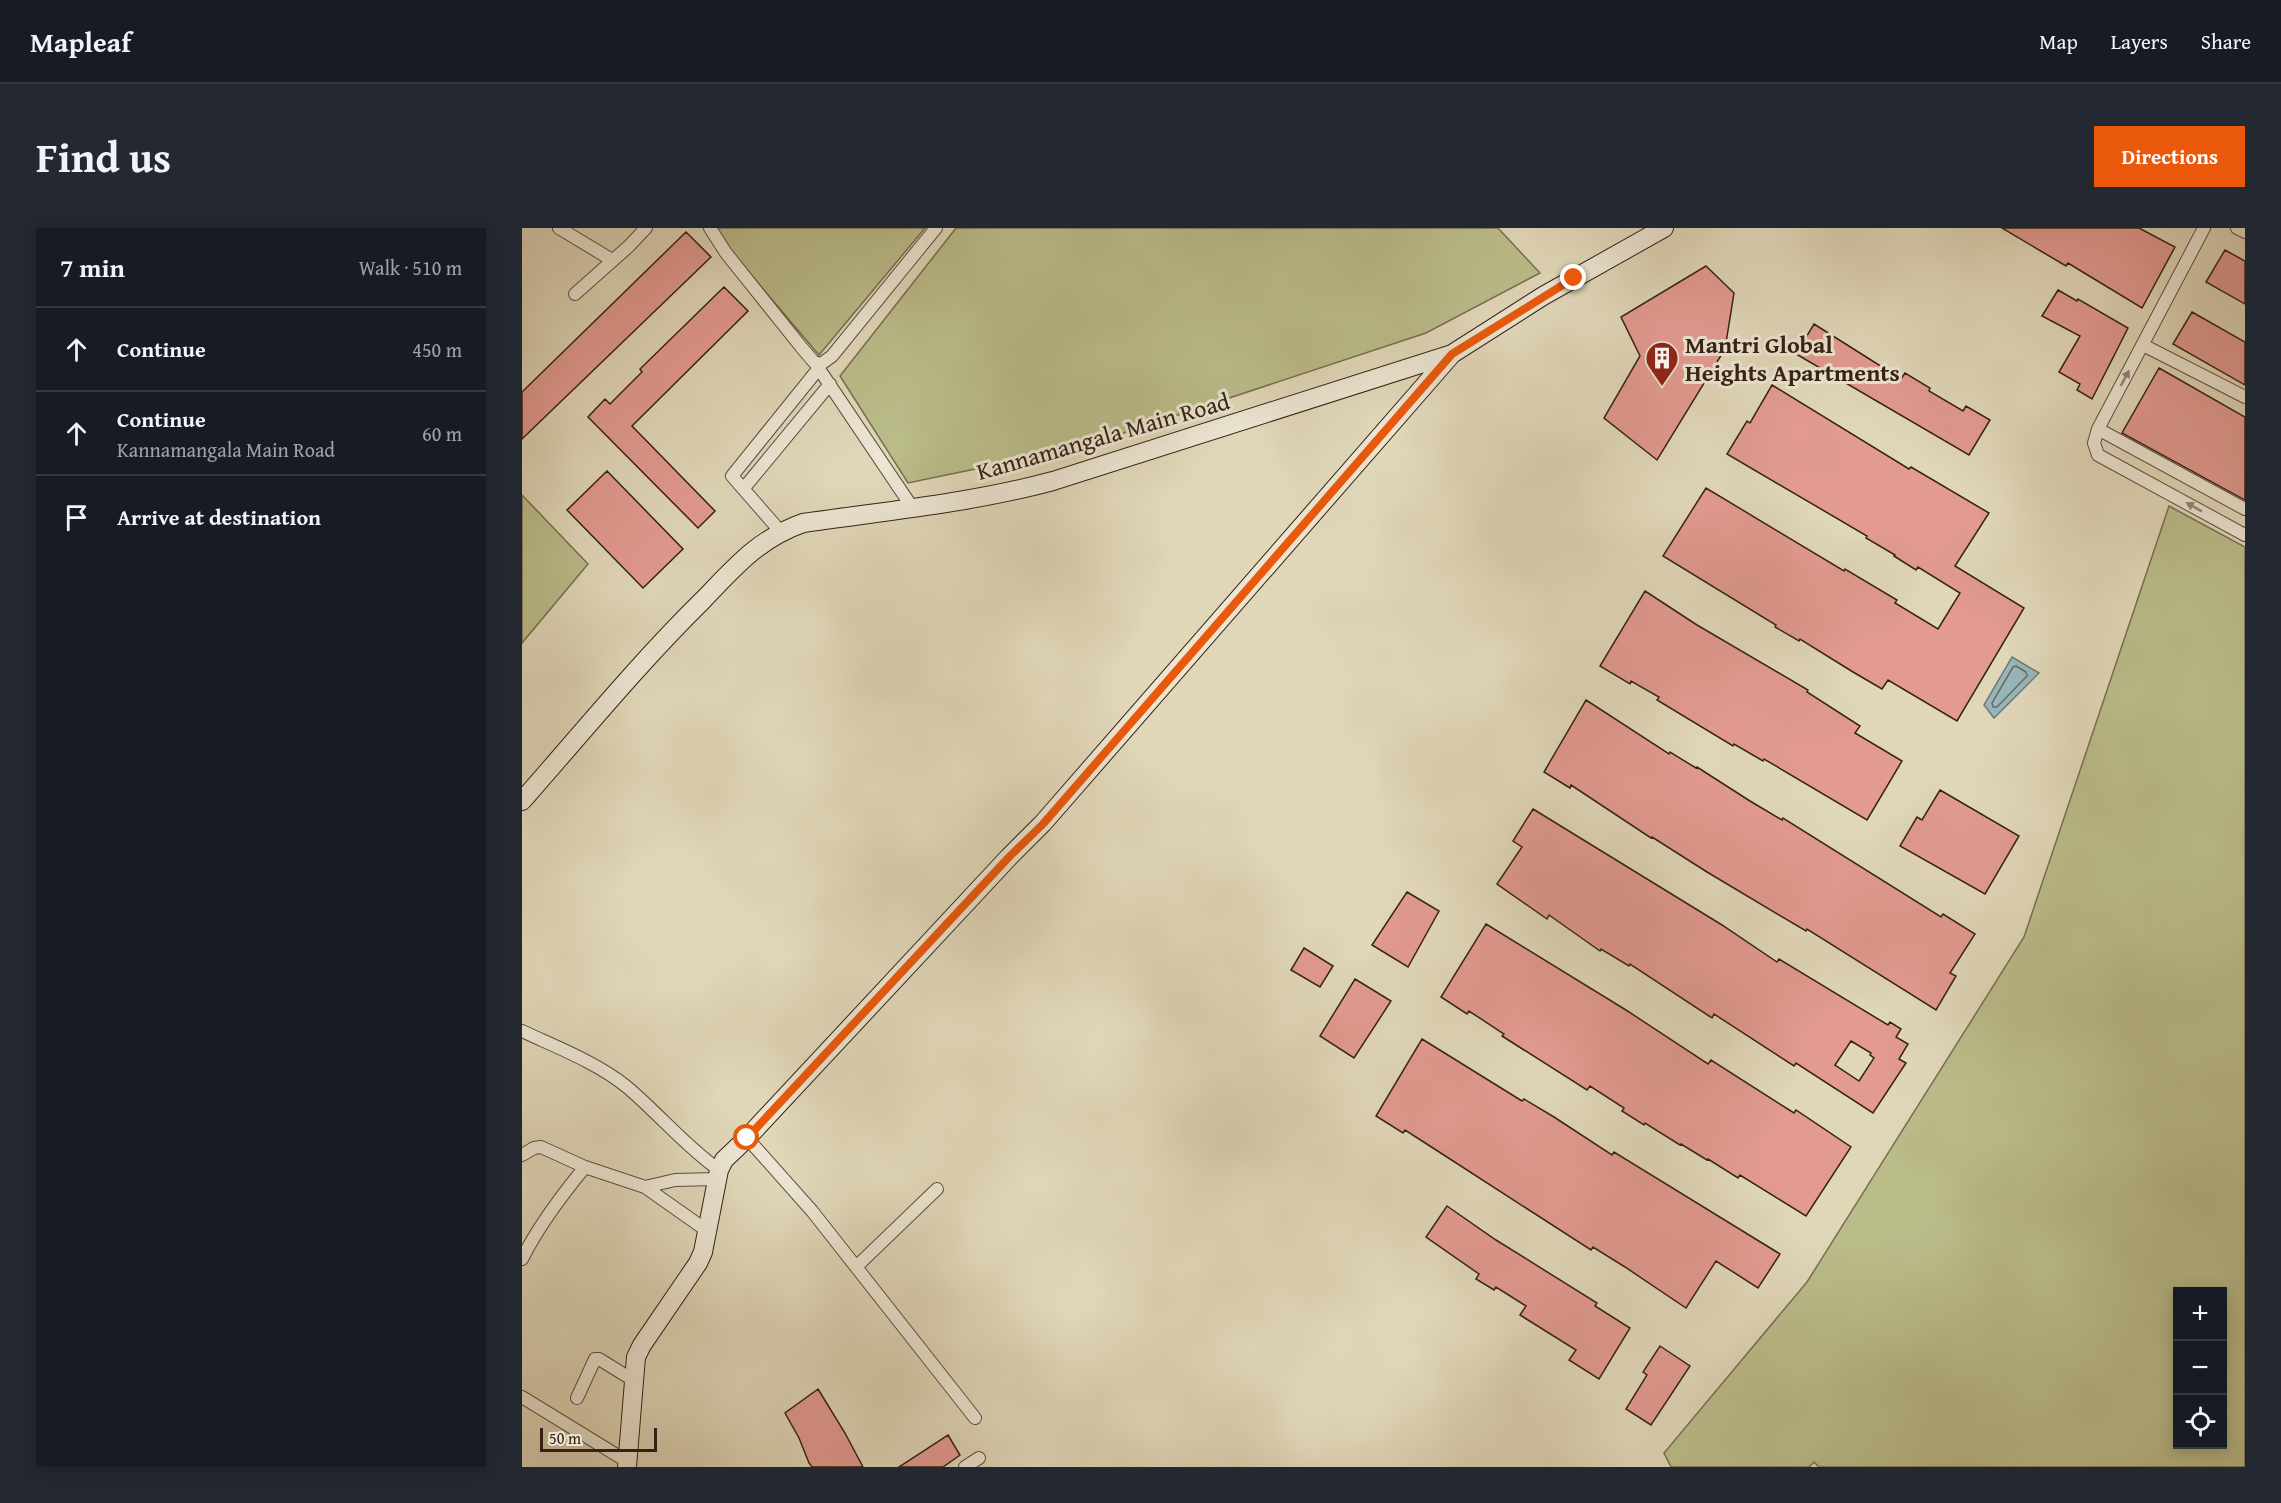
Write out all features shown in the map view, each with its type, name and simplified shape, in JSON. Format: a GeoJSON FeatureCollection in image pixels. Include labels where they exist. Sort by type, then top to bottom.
{"type":"FeatureCollection","features":[{"type":"Feature","properties":{"kind":"street"},"geometry":{"type":"LineString","coordinates":[[559,228],[612,261]]}},
{"type":"Feature","properties":{"kind":"street"},"geometry":{"type":"LineString","coordinates":[[575,294],[646,228]]}},
{"type":"Feature","properties":{"kind":"street"},"geometry":{"type":"LineString","coordinates":[[710,228],[726,253],[830,384],[912,507]]}},
{"type":"Feature","properties":{"kind":"street"},"geometry":{"type":"LineString","coordinates":[[780,531],[744,488],[732,478],[733,474],[816,365],[832,356],[936,228]]}},
{"type":"Feature","properties":{"kind":"street","name":"Kannamangala Main Road"},"geometry":{"type":"LineString","coordinates":[[522,801],[670,632],[746,557],[780,531],[803,523],[975,499],[1053,481],[1452,354],[1543,296],[1664,228]]}},
{"type":"Feature","properties":{"kind":"street"},"geometry":{"type":"LineString","coordinates":[[2204,228],[2098,429],[2094,443],[2098,455],[2245,535]]}},
{"type":"Feature","properties":{"kind":"street"},"geometry":{"type":"LineString","coordinates":[[2237,228],[2245,232]]}},
{"type":"Feature","properties":{"kind":"street"},"geometry":{"type":"LineString","coordinates":[[2143,345],[2245,397]]}},
{"type":"Feature","properties":{"kind":"street"},"geometry":{"type":"LineString","coordinates":[[522,1397],[628,1464],[636,1357],[703,1252],[718,1175],[724,1160],[1009,857],[1043,824],[1452,354]]}},
{"type":"Feature","properties":{"kind":"street"},"geometry":{"type":"LineString","coordinates":[[744,488],[830,384]]}},
{"type":"Feature","properties":{"kind":"street"},"geometry":{"type":"LineString","coordinates":[[2098,429],[2245,509]]}},
{"type":"Feature","properties":{"kind":"street"},"geometry":{"type":"LineString","coordinates":[[522,1031],[579,1058],[626,1086],[718,1175]]}},
{"type":"Feature","properties":{"kind":"street"},"geometry":{"type":"LineString","coordinates":[[747,1138],[812,1211],[975,1418]]}},
{"type":"Feature","properties":{"kind":"street"},"geometry":{"type":"LineString","coordinates":[[522,1155],[541,1147],[585,1167],[645,1187],[706,1230]]}},
{"type":"Feature","properties":{"kind":"street"},"geometry":{"type":"LineString","coordinates":[[522,1259],[553,1206],[585,1167]]}},
{"type":"Feature","properties":{"kind":"street"},"geometry":{"type":"LineString","coordinates":[[645,1187],[675,1180],[718,1175]]}},
{"type":"Feature","properties":{"kind":"street"},"geometry":{"type":"LineString","coordinates":[[856,1267],[937,1189]]}},
{"type":"Feature","properties":{"kind":"street"},"geometry":{"type":"LineString","coordinates":[[577,1398],[596,1359],[633,1380]]}},
{"type":"Feature","properties":{"kind":"street"},"geometry":{"type":"LineString","coordinates":[[965,1467],[979,1458]]}},
{"type":"Feature","properties":{"kind":"green space"},"geometry":{"type":"Polygon","coordinates":[[[711,228],[925,228],[819,355],[711,228]]]}},
{"type":"Feature","properties":{"kind":"green space"},"geometry":{"type":"Polygon","coordinates":[[[956,228],[1498,228],[1540,273],[1426,333],[1081,447],[908,483],[840,376],[956,228]]]}},
{"type":"Feature","properties":{"kind":"green space"},"geometry":{"type":"Polygon","coordinates":[[[522,495],[588,564],[522,643],[522,495]]]}},
{"type":"Feature","properties":{"kind":"green space"},"geometry":{"type":"Polygon","coordinates":[[[2169,506],[2245,547],[2245,1467],[1819,1467],[1814,1462],[1809,1467],[1671,1467],[1664,1453],[1807,1282],[2024,937],[2169,506]]]}},
{"type":"Feature","properties":{"kind":"water"},"geometry":{"type":"Polygon","coordinates":[[[2012,657],[2039,673],[1994,718],[1984,705],[2012,657]]]}},
{"type":"Feature","properties":{"kind":"building"},"geometry":{"type":"Polygon","coordinates":[[[2002,228],[2139,228],[2175,247],[2142,308],[2068,263],[2066,266],[2002,228]]]}},
{"type":"Feature","properties":{"kind":"building"},"geometry":{"type":"Polygon","coordinates":[[[686,232],[711,257],[522,439],[522,392],[686,232]]]}},
{"type":"Feature","properties":{"kind":"building"},"geometry":{"type":"Polygon","coordinates":[[[2225,250],[2245,261],[2245,304],[2206,282],[2225,250]]]}},
{"type":"Feature","properties":{"kind":"building","name":"Mantri Global Heights Apartments"},"geometry":{"type":"Polygon","coordinates":[[[1706,266],[1734,293],[1725,349],[1657,460],[1604,418],[1640,356],[1621,317],[1706,266]]]}},
{"type":"Feature","properties":{"kind":"building"},"geometry":{"type":"Polygon","coordinates":[[[724,287],[748,311],[632,426],[715,511],[698,528],[588,417],[605,399],[610,404],[642,372],[640,369],[724,287]]]}},
{"type":"Feature","properties":{"kind":"building"},"geometry":{"type":"Polygon","coordinates":[[[2058,290],[2128,328],[2092,399],[2077,390],[2080,384],[2059,372],[2080,336],[2042,316],[2058,290]]]}},
{"type":"Feature","properties":{"kind":"building"},"geometry":{"type":"Polygon","coordinates":[[[2192,312],[2245,342],[2245,385],[2173,344],[2192,312]]]}},
{"type":"Feature","properties":{"kind":"building"},"geometry":{"type":"Polygon","coordinates":[[[1814,324],[1901,379],[1905,373],[1930,388],[1929,391],[1963,411],[1966,406],[1990,420],[1969,455],[1796,354],[1814,324]]]}},
{"type":"Feature","properties":{"kind":"building"},"geometry":{"type":"Polygon","coordinates":[[[2159,368],[2245,417],[2245,500],[2122,433],[2159,368]]]}},
{"type":"Feature","properties":{"kind":"building"},"geometry":{"type":"Polygon","coordinates":[[[1772,385],[1909,469],[1911,467],[1989,513],[1955,566],[2024,608],[1957,721],[1888,680],[1882,689],[1800,639],[1799,641],[1775,627],[1776,625],[1663,556],[1706,488],[1897,600],[1895,603],[1938,629],[1960,593],[1918,567],[1916,570],[1866,538],[1867,536],[1727,454],[1747,421],[1750,423],[1772,385]]]}},
{"type":"Feature","properties":{"kind":"building"},"geometry":{"type":"Polygon","coordinates":[[[607,471],[683,549],[643,588],[567,510],[607,471]]]}},
{"type":"Feature","properties":{"kind":"building"},"geometry":{"type":"Polygon","coordinates":[[[1645,591],[1697,625],[1808,690],[1807,692],[1860,726],[1855,733],[1902,761],[1867,820],[1764,759],[1763,761],[1734,744],[1733,746],[1657,700],[1659,697],[1631,681],[1630,684],[1600,666],[1645,591]]]}},
{"type":"Feature","properties":{"kind":"building"},"geometry":{"type":"Polygon","coordinates":[[[1586,700],[1669,754],[1670,752],[1697,767],[1941,917],[1943,914],[1975,934],[1950,973],[1956,976],[1936,1010],[1807,929],[1806,931],[1651,838],[1571,785],[1570,788],[1544,772],[1586,700]]]}},
{"type":"Feature","properties":{"kind":"building"},"geometry":{"type":"Polygon","coordinates":[[[1940,790],[2019,836],[1985,894],[1900,846],[1917,817],[1922,820],[1940,790]]]}},
{"type":"Feature","properties":{"kind":"building"},"geometry":{"type":"Polygon","coordinates":[[[1533,809],[1722,925],[1777,962],[1779,959],[1888,1025],[1890,1022],[1901,1029],[1896,1037],[1908,1044],[1899,1059],[1906,1063],[1873,1113],[1796,1063],[1794,1066],[1714,1014],[1712,1018],[1630,964],[1629,966],[1601,949],[1600,951],[1549,915],[1547,919],[1497,884],[1522,847],[1513,841],[1533,809]],[[1851,1041],[1835,1065],[1859,1081],[1874,1058],[1870,1055],[1871,1053],[1851,1041]]]}},
{"type":"Feature","properties":{"kind":"building"},"geometry":{"type":"Polygon","coordinates":[[[1407,892],[1439,911],[1408,967],[1372,945],[1407,892]]]}},
{"type":"Feature","properties":{"kind":"building"},"geometry":{"type":"Polygon","coordinates":[[[1486,924],[1626,1010],[1708,1064],[1711,1060],[1794,1113],[1796,1110],[1851,1147],[1806,1216],[1740,1175],[1738,1178],[1645,1123],[1644,1125],[1622,1111],[1624,1108],[1590,1086],[1587,1090],[1502,1036],[1504,1034],[1469,1011],[1467,1014],[1441,997],[1486,924]]]}},
{"type":"Feature","properties":{"kind":"building"},"geometry":{"type":"Polygon","coordinates":[[[1304,948],[1333,966],[1320,987],[1291,970],[1304,948]]]}},
{"type":"Feature","properties":{"kind":"building"},"geometry":{"type":"Polygon","coordinates":[[[1355,979],[1391,1001],[1354,1058],[1320,1036],[1355,979]]]}},
{"type":"Feature","properties":{"kind":"building"},"geometry":{"type":"Polygon","coordinates":[[[1422,1039],[1522,1101],[1524,1099],[1554,1117],[1612,1155],[1614,1152],[1780,1254],[1758,1288],[1716,1261],[1686,1308],[1625,1267],[1593,1247],[1591,1250],[1405,1130],[1403,1133],[1376,1116],[1422,1039]]]}},
{"type":"Feature","properties":{"kind":"building"},"geometry":{"type":"Polygon","coordinates":[[[1447,1206],[1496,1240],[1597,1303],[1595,1306],[1630,1328],[1599,1379],[1569,1360],[1576,1350],[1520,1315],[1526,1306],[1496,1287],[1494,1290],[1476,1279],[1479,1274],[1426,1237],[1447,1206]]]}},
{"type":"Feature","properties":{"kind":"building"},"geometry":{"type":"Polygon","coordinates":[[[1660,1346],[1690,1366],[1651,1425],[1626,1409],[1647,1375],[1643,1372],[1660,1346]]]}},
{"type":"Feature","properties":{"kind":"building"},"geometry":{"type":"Polygon","coordinates":[[[818,1389],[863,1467],[812,1467],[809,1463],[799,1438],[785,1413],[818,1389]]]}},
{"type":"Feature","properties":{"kind":"building"},"geometry":{"type":"Polygon","coordinates":[[[948,1435],[960,1455],[943,1467],[899,1467],[948,1435]]]}},
{"type":"Feature","properties":{"kind":"place","name":"Mantri Global Heights Apartments"},"geometry":{"type":"Point","coordinates":[1662,387]}},
{"type":"Feature","properties":{"kind":"route"},"geometry":{"type":"LineString","coordinates":[[747,1138],[1009,857],[1043,824],[1452,354],[1574,278]]}}]}
